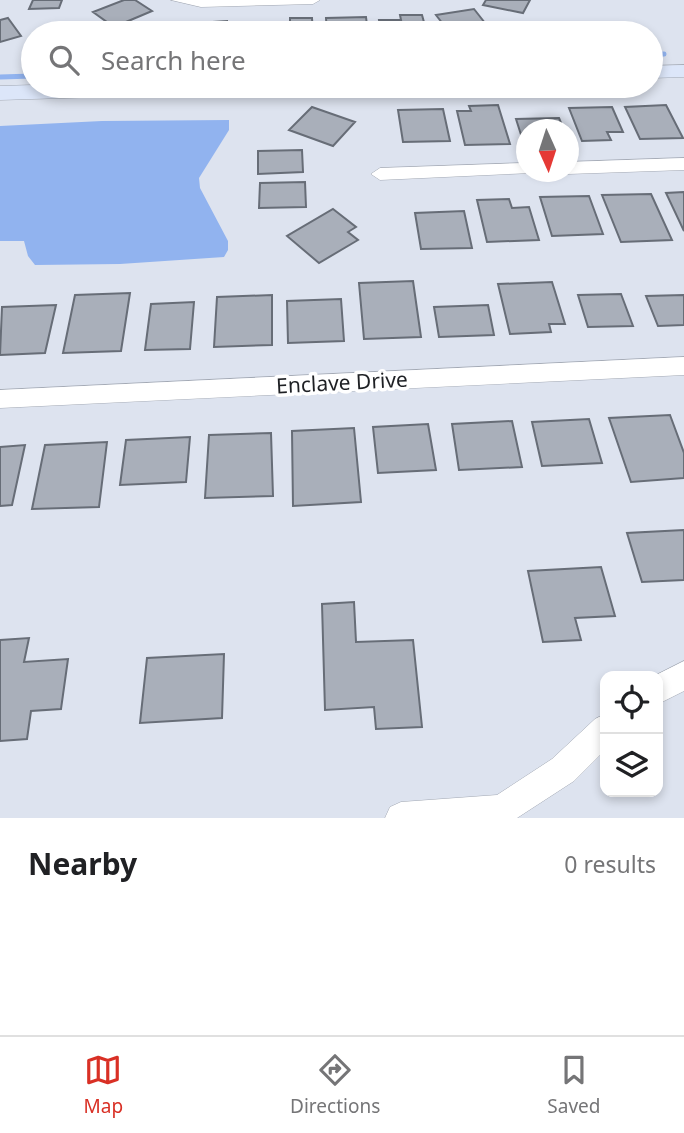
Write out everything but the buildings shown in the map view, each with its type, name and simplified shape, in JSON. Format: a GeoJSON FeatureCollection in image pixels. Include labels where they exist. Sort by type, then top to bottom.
{"type":"FeatureCollection","features":[{"type":"Feature","properties":{"kind":"street"},"geometry":{"type":"LineString","coordinates":[[178,0],[201,3],[313,0]]}},
{"type":"Feature","properties":{"kind":"street"},"geometry":{"type":"LineString","coordinates":[[663,72],[684,71]]}},
{"type":"Feature","properties":{"kind":"street"},"geometry":{"type":"LineString","coordinates":[[0,93],[21,92]]}},
{"type":"Feature","properties":{"kind":"street"},"geometry":{"type":"LineString","coordinates":[[579,168],[684,164]]}},
{"type":"Feature","properties":{"kind":"street"},"geometry":{"type":"LineString","coordinates":[[380,174],[516,169]]}},
{"type":"Feature","properties":{"kind":"street","name":"Enclave Drive"},"geometry":{"type":"LineString","coordinates":[[0,399],[684,366]]}},
{"type":"Feature","properties":{"kind":"street"},"geometry":{"type":"LineString","coordinates":[[663,687],[684,675]]}},
{"type":"Feature","properties":{"kind":"street"},"geometry":{"type":"LineString","coordinates":[[401,818],[501,810],[563,770],[600,734]]}},
{"type":"Feature","properties":{"kind":"water"},"geometry":{"type":"Polygon","coordinates":[[[229,120],[229,130],[199,178],[200,188],[228,241],[228,250],[224,257],[120,264],[35,265],[28,256],[24,241],[0,241],[0,126],[102,121],[229,120]]]}},
{"type":"Feature","properties":{"kind":"waterway"},"geometry":{"type":"LineString","coordinates":[[0,77],[21,76]]}}]}
